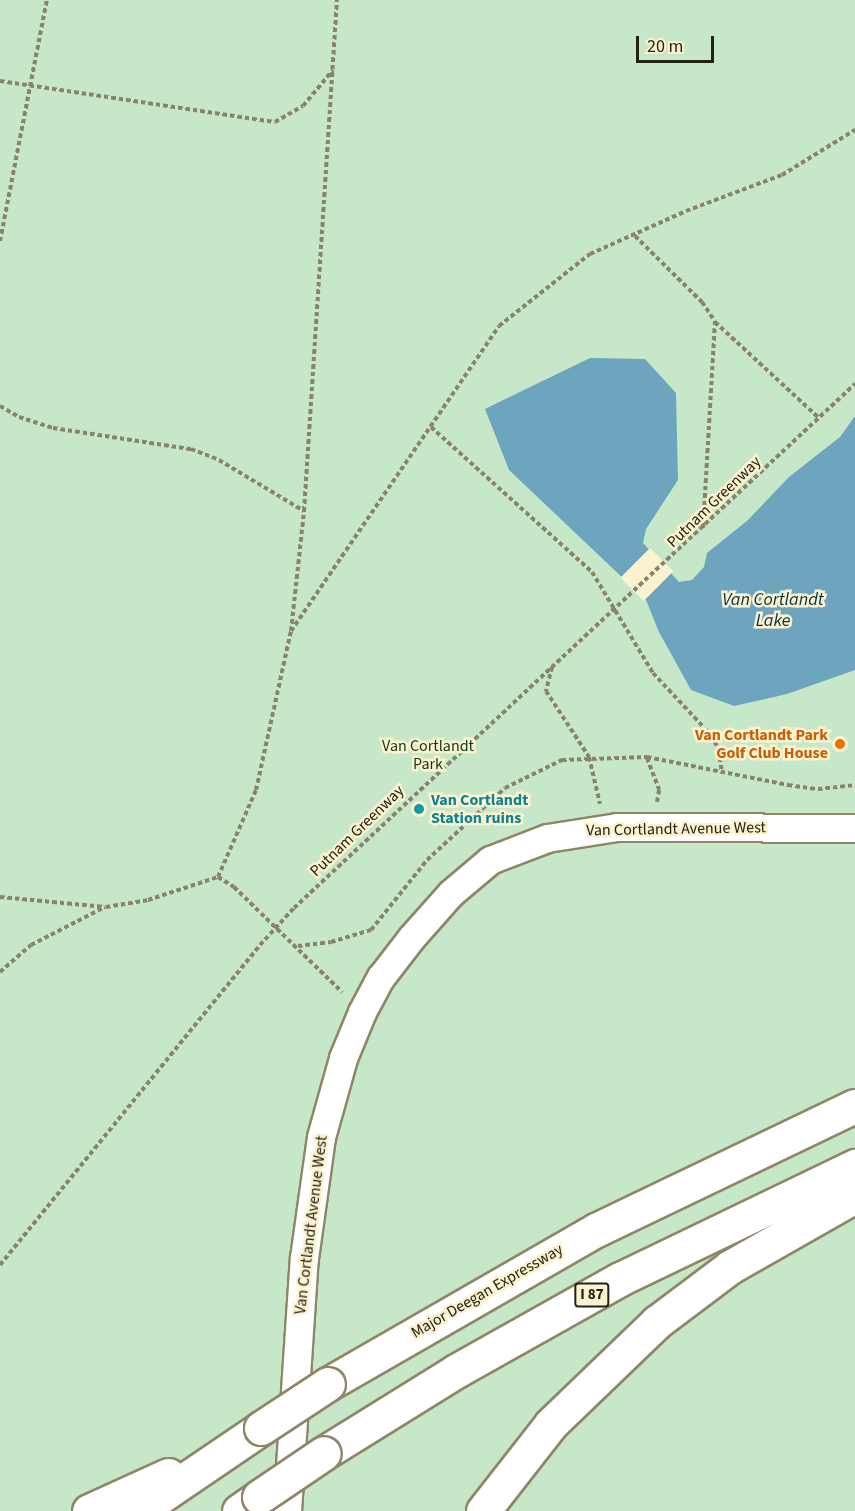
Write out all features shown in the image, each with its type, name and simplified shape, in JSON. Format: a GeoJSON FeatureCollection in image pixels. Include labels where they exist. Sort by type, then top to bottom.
{"type":"FeatureCollection","features":[{"type":"Feature","properties":{"kind":"highway","name":"Major Deegan Expressway"},"geometry":{"type":"LineString","coordinates":[[140,1511],[328,1384],[596,1230],[855,1106]]}},
{"type":"Feature","properties":{"kind":"highway","name":"I 87"},"geometry":{"type":"LineString","coordinates":[[262,1506],[324,1453],[456,1371],[620,1279],[855,1166]]}},
{"type":"Feature","properties":{"kind":"highway"},"geometry":{"type":"LineString","coordinates":[[483,1511],[551,1424],[657,1322],[730,1267],[855,1196]]}},
{"type":"Feature","properties":{"kind":"highway"},"geometry":{"type":"LineString","coordinates":[[89,1511],[132,1489],[220,1456]]}},
{"type":"Feature","properties":{"kind":"street","name":"Van Cortlandt Avenue West"},"geometry":{"type":"LineString","coordinates":[[262,1506],[304,1258],[321,1137],[343,1058],[362,1012],[381,977],[411,938],[451,893],[490,860],[546,838],[606,828],[855,828]]}},
{"type":"Feature","properties":{"kind":"path"},"geometry":{"type":"LineString","coordinates":[[0,241],[47,0]]}},
{"type":"Feature","properties":{"kind":"path"},"geometry":{"type":"LineString","coordinates":[[218,877],[255,790],[291,631],[304,511],[337,0]]}},
{"type":"Feature","properties":{"kind":"path"},"geometry":{"type":"LineString","coordinates":[[0,81],[275,122],[303,106],[334,70]]}},
{"type":"Feature","properties":{"kind":"path"},"geometry":{"type":"LineString","coordinates":[[291,631],[499,326],[590,254],[635,236],[686,211],[782,175],[855,130]]}},
{"type":"Feature","properties":{"kind":"path"},"geometry":{"type":"LineString","coordinates":[[635,236],[702,302],[715,321],[818,417]]}},
{"type":"Feature","properties":{"kind":"path"},"geometry":{"type":"LineString","coordinates":[[703,528],[715,321]]}},
{"type":"Feature","properties":{"kind":"path","name":"Putnam Greenway"},"geometry":{"type":"LineString","coordinates":[[0,1265],[260,945],[294,908],[552,666],[635,594],[855,384]]}},
{"type":"Feature","properties":{"kind":"path"},"geometry":{"type":"LineString","coordinates":[[0,406],[19,417],[53,428],[190,449],[219,460],[304,511]]}},
{"type":"Feature","properties":{"kind":"path"},"geometry":{"type":"LineString","coordinates":[[431,427],[592,572],[653,673],[711,735],[719,750],[722,773]]}},
{"type":"Feature","properties":{"kind":"path"},"geometry":{"type":"LineString","coordinates":[[552,666],[546,691],[589,758],[606,828]]}},
{"type":"Feature","properties":{"kind":"path"},"geometry":{"type":"LineString","coordinates":[[647,758],[659,790]]}},
{"type":"Feature","properties":{"kind":"path"},"geometry":{"type":"LineString","coordinates":[[298,946],[331,942],[371,930],[427,860],[505,788],[562,760],[647,758],[818,789],[855,785]]}},
{"type":"Feature","properties":{"kind":"path"},"geometry":{"type":"LineString","coordinates":[[0,897],[106,907],[148,900],[218,877],[234,886],[348,997]]}},
{"type":"Feature","properties":{"kind":"path"},"geometry":{"type":"LineString","coordinates":[[0,972],[32,945],[106,907]]}},
{"type":"Feature","properties":{"kind":"green space","name":"Van Cortlandt Park"},"geometry":{"type":"Polygon","coordinates":[[[0,0],[855,0],[855,1511],[0,1511],[0,0]]]}},
{"type":"Feature","properties":{"kind":"water","name":"Van Cortlandt Lake"},"geometry":{"type":"Polygon","coordinates":[[[590,358],[645,359],[676,393],[678,480],[646,529],[643,543],[679,582],[692,580],[704,567],[707,553],[748,520],[789,477],[840,437],[855,416],[855,670],[787,694],[734,706],[691,690],[659,632],[646,600],[509,470],[485,409],[590,358]]]}},
{"type":"Feature","properties":{"kind":"pier"},"geometry":{"type":"Polygon","coordinates":[[[650,548],[673,571],[644,601],[620,578],[650,548]]]}},
{"type":"Feature","properties":{"kind":"place","name":"Van Cortlandt Park Golf Club House"},"geometry":{"type":"Point","coordinates":[840,744]}},
{"type":"Feature","properties":{"kind":"place","name":"Van Cortlandt Station ruins"},"geometry":{"type":"Point","coordinates":[419,809]}}]}
